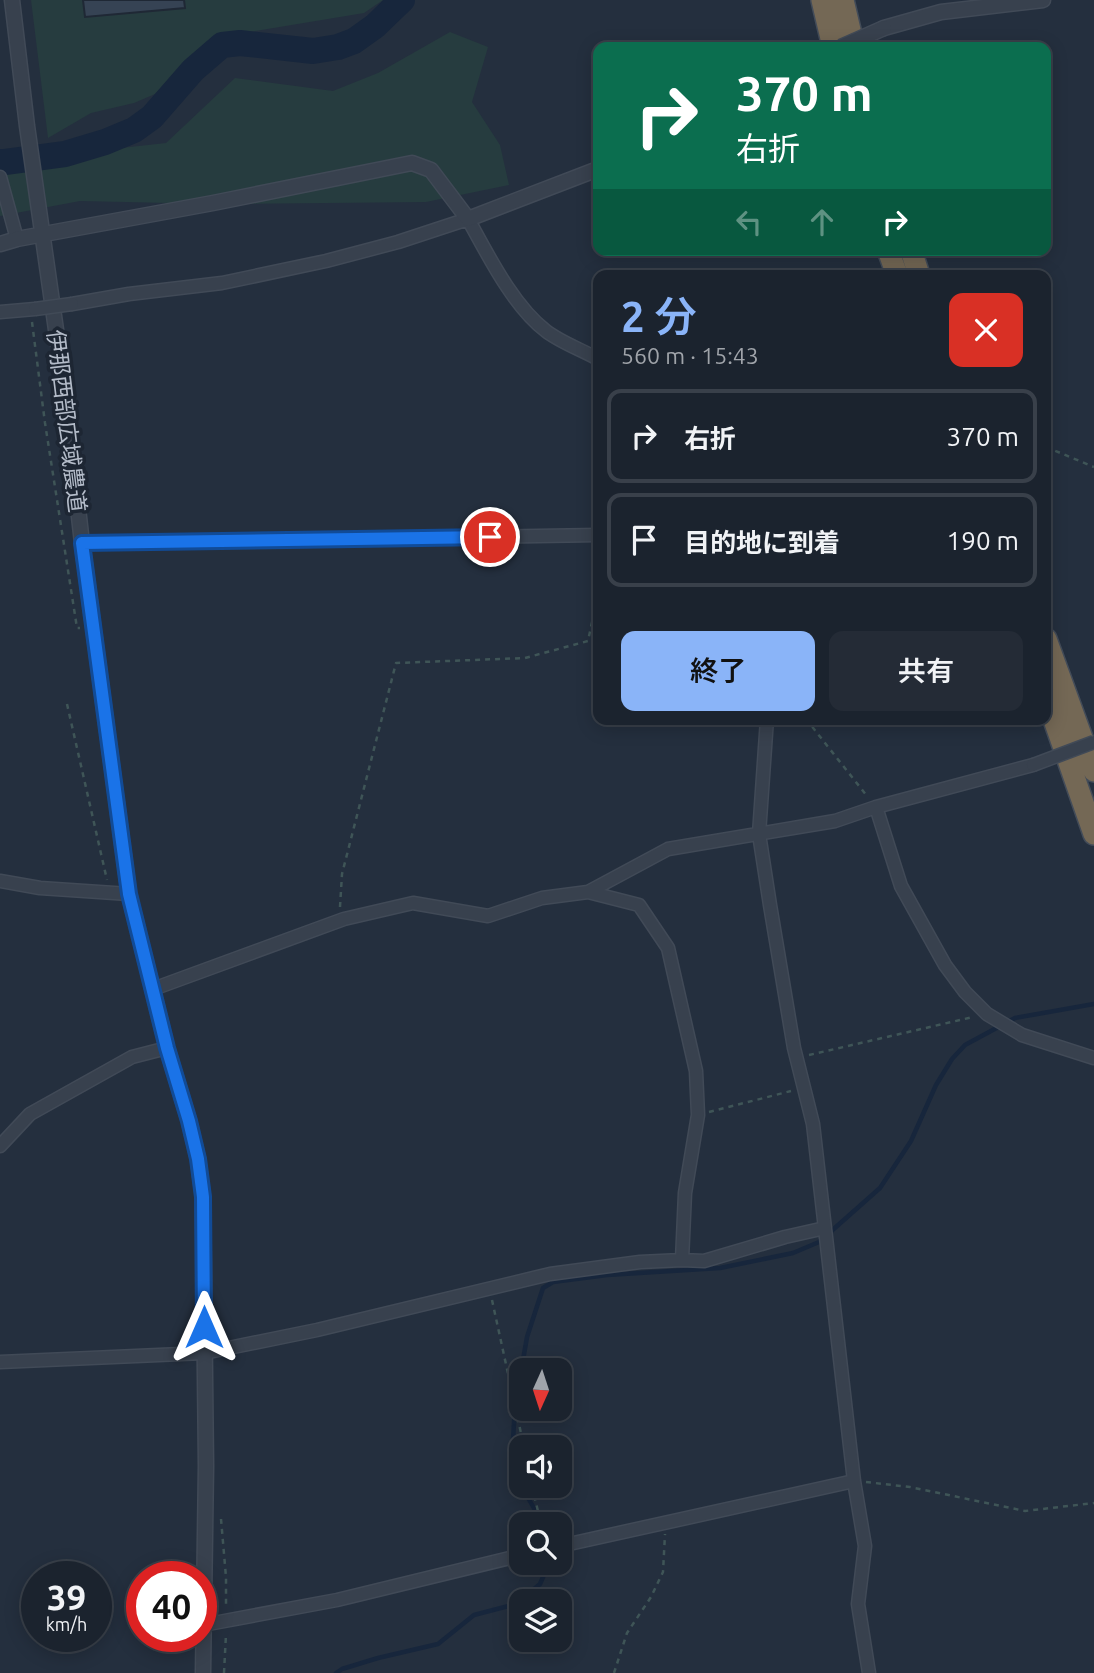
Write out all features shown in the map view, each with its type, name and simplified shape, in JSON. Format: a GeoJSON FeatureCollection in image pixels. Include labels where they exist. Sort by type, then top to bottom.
{"type":"FeatureCollection","features":[{"type":"Feature","properties":{"kind":"highway"},"geometry":{"type":"LineString","coordinates":[[822,0],[832,42]]}},
{"type":"Feature","properties":{"kind":"highway"},"geometry":{"type":"LineString","coordinates":[[843,0],[853,42]]}},
{"type":"Feature","properties":{"kind":"highway"},"geometry":{"type":"LineString","coordinates":[[1051,653],[1094,771]]}},
{"type":"Feature","properties":{"kind":"highway"},"geometry":{"type":"LineString","coordinates":[[1051,711],[1094,834]]}},
{"type":"Feature","properties":{"kind":"street","name":"伊那西部広域農道"},"geometry":{"type":"LineString","coordinates":[[12,0],[129,894],[167,1048],[189,1121],[203,1197],[206,1466],[204,1561]]}},
{"type":"Feature","properties":{"kind":"street"},"geometry":{"type":"LineString","coordinates":[[852,42],[884,28],[940,12],[1042,0]]}},
{"type":"Feature","properties":{"kind":"street"},"geometry":{"type":"LineString","coordinates":[[0,244],[412,163],[431,170],[468,219],[521,306],[546,331],[593,356]]}},
{"type":"Feature","properties":{"kind":"street"},"geometry":{"type":"LineString","coordinates":[[0,312],[222,283],[313,264],[398,242],[468,219],[593,171]]}},
{"type":"Feature","properties":{"kind":"street"},"geometry":{"type":"LineString","coordinates":[[0,177],[17,239]]}},
{"type":"Feature","properties":{"kind":"street"},"geometry":{"type":"LineString","coordinates":[[82,543],[593,535]]}},
{"type":"Feature","properties":{"kind":"street"},"geometry":{"type":"LineString","coordinates":[[767,725],[759,834],[797,1058],[813,1124],[853,1481],[865,1546],[858,1604],[869,1673]]}},
{"type":"Feature","properties":{"kind":"street"},"geometry":{"type":"LineString","coordinates":[[153,989],[340,921],[413,903],[488,916],[542,898],[588,892],[668,849],[835,821],[876,807],[1033,765],[1094,742]]}},
{"type":"Feature","properties":{"kind":"street"},"geometry":{"type":"LineString","coordinates":[[876,807],[901,886],[945,965],[965,992],[986,1014],[1021,1035],[1094,1058]]}},
{"type":"Feature","properties":{"kind":"street"},"geometry":{"type":"LineString","coordinates":[[0,881],[40,888],[129,894]]}},
{"type":"Feature","properties":{"kind":"street"},"geometry":{"type":"LineString","coordinates":[[588,892],[639,905],[668,948],[696,1071],[698,1115],[685,1193],[682,1260]]}},
{"type":"Feature","properties":{"kind":"street"},"geometry":{"type":"LineString","coordinates":[[0,1146],[30,1114],[132,1057],[167,1048]]}},
{"type":"Feature","properties":{"kind":"street"},"geometry":{"type":"LineString","coordinates":[[0,1363],[204,1353],[305,1332],[550,1273],[640,1262],[704,1261],[825,1228]]}},
{"type":"Feature","properties":{"kind":"street"},"geometry":{"type":"LineString","coordinates":[[572,1543],[853,1481]]}},
{"type":"Feature","properties":{"kind":"street"},"geometry":{"type":"LineString","coordinates":[[217,1622],[337,1600],[509,1558]]}},
{"type":"Feature","properties":{"kind":"street","name":"伊那西部広域農道"},"geometry":{"type":"LineString","coordinates":[[203,1652],[203,1673]]}},
{"type":"Feature","properties":{"kind":"path"},"geometry":{"type":"LineString","coordinates":[[32,309],[45,423],[78,628],[93,626]]}},
{"type":"Feature","properties":{"kind":"path"},"geometry":{"type":"LineString","coordinates":[[1051,449],[1094,467]]}},
{"type":"Feature","properties":{"kind":"path"},"geometry":{"type":"LineString","coordinates":[[340,921],[342,874],[396,663],[525,658],[588,641],[593,618]]}},
{"type":"Feature","properties":{"kind":"path"},"geometry":{"type":"LineString","coordinates":[[67,704],[110,893]]}},
{"type":"Feature","properties":{"kind":"path"},"geometry":{"type":"LineString","coordinates":[[811,725],[876,807]]}},
{"type":"Feature","properties":{"kind":"path"},"geometry":{"type":"LineString","coordinates":[[797,1058],[986,1014]]}},
{"type":"Feature","properties":{"kind":"path"},"geometry":{"type":"LineString","coordinates":[[698,1115],[804,1087]]}},
{"type":"Feature","properties":{"kind":"path"},"geometry":{"type":"LineString","coordinates":[[489,1289],[521,1435]]}},
{"type":"Feature","properties":{"kind":"path"},"geometry":{"type":"LineString","coordinates":[[853,1481],[910,1487],[1025,1511],[1094,1503]]}},
{"type":"Feature","properties":{"kind":"path"},"geometry":{"type":"LineString","coordinates":[[220,1513],[226,1577],[224,1673]]}},
{"type":"Feature","properties":{"kind":"path"},"geometry":{"type":"LineString","coordinates":[[614,1673],[627,1633],[651,1597],[663,1572],[666,1522]]}},
{"type":"Feature","properties":{"kind":"green space"},"geometry":{"type":"Polygon","coordinates":[[[31,0],[383,0],[364,13],[214,38],[155,94],[134,103],[91,113],[48,138],[31,0]]]}},
{"type":"Feature","properties":{"kind":"green space"},"geometry":{"type":"Polygon","coordinates":[[[450,32],[488,47],[472,102],[500,145],[509,185],[426,202],[215,204],[80,201],[0,216],[0,158],[49,156],[166,143],[235,78],[333,91],[378,73],[450,32]]]}},
{"type":"Feature","properties":{"kind":"building"},"geometry":{"type":"Polygon","coordinates":[[[83,0],[184,0],[185,8],[85,17],[83,0]]]}},
{"type":"Feature","properties":{"kind":"waterway"},"geometry":{"type":"LineString","coordinates":[[0,162],[65,154],[134,130],[152,117],[193,70],[222,45],[240,43],[313,51],[338,47],[354,41],[375,26],[402,0]]}},
{"type":"Feature","properties":{"kind":"waterway"},"geometry":{"type":"LineString","coordinates":[[536,1512],[515,1475],[512,1457],[515,1406],[527,1337],[543,1288],[553,1282],[607,1275],[720,1268],[793,1253],[819,1242],[880,1188],[911,1141],[936,1085],[952,1059],[965,1045],[1015,1018],[1094,1004]]}},
{"type":"Feature","properties":{"kind":"waterway"},"geometry":{"type":"LineString","coordinates":[[336,1673],[378,1658],[438,1644],[474,1615],[516,1604],[540,1584],[544,1575]]}},
{"type":"Feature","properties":{"kind":"route"},"geometry":{"type":"LineString","coordinates":[[204,1327],[203,1197],[198,1159],[129,894],[82,543],[490,537]]}}]}
